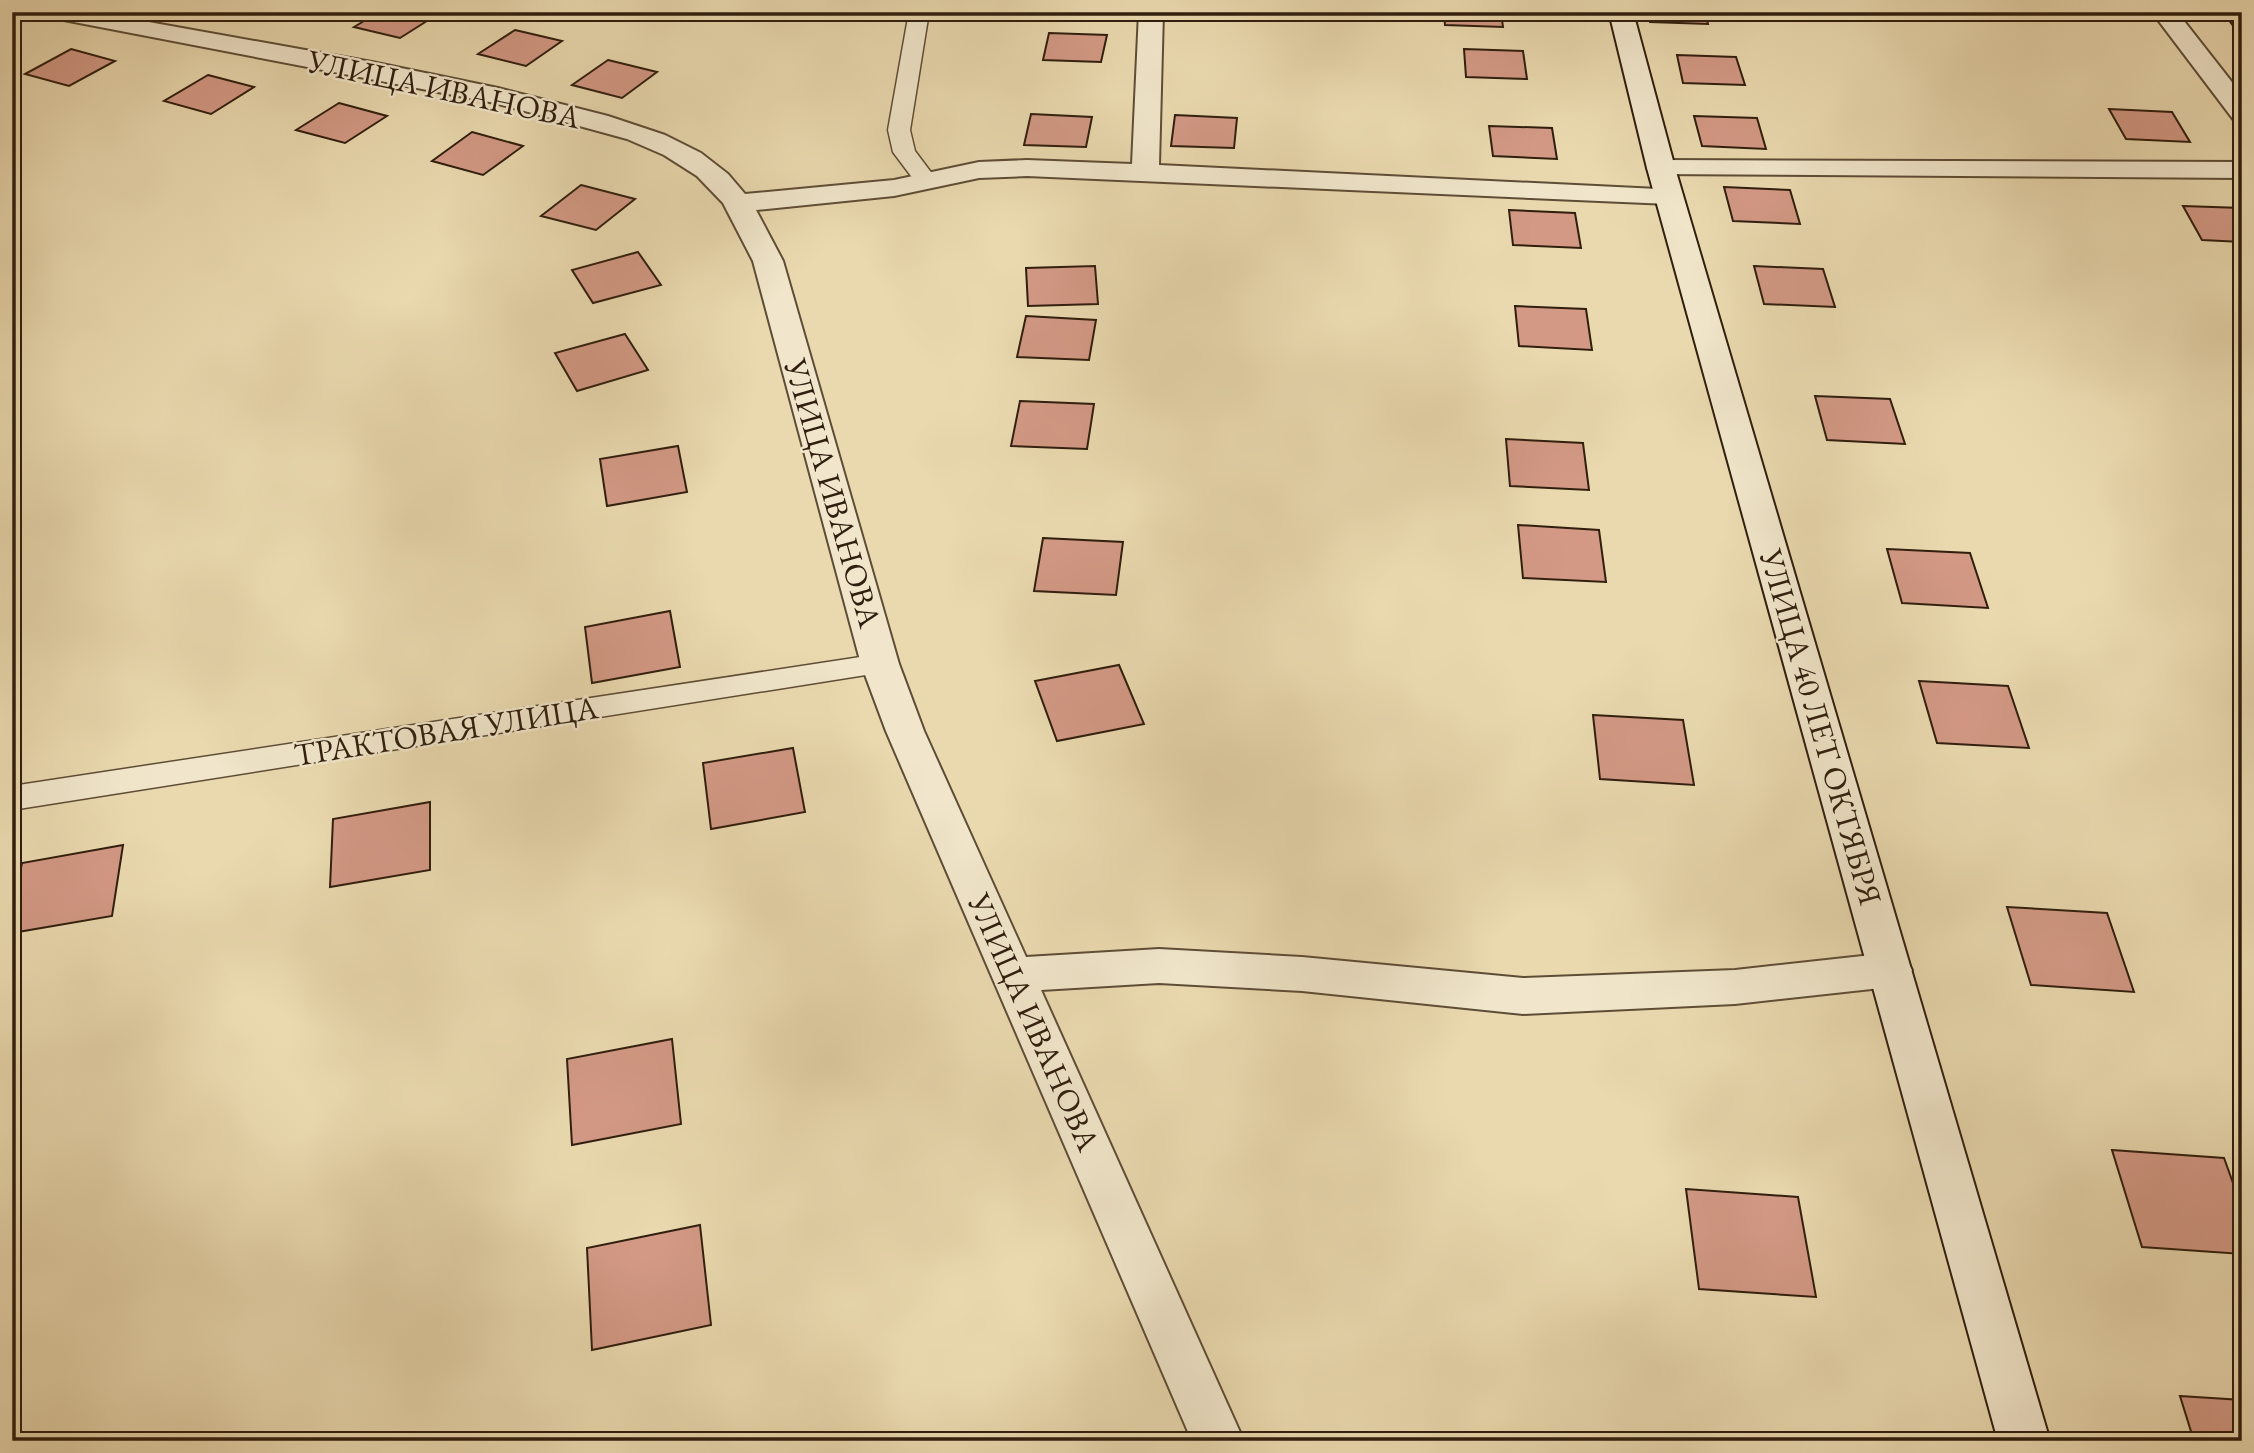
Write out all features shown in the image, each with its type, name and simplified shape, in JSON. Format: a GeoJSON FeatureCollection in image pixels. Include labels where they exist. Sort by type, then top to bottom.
{"type":"FeatureCollection","features":[{"type":"Feature","properties":{"kind":"street","name":"УЛИЦА ИВАНОВА"},"geometry":{"type":"LineString","coordinates":[[57,12],[121,27],[401,74],[529,103],[627,130],[668,147],[707,169],[740,203],[768,261],[880,664],[905,731],[1218,1441]]}},
{"type":"Feature","properties":{"kind":"street"},"geometry":{"type":"LineString","coordinates":[[1145,172],[1151,12]]}},
{"type":"Feature","properties":{"kind":"street","name":"УЛИЦА 40 ЛЕТ ОКТЯБРЯ"},"geometry":{"type":"LineString","coordinates":[[1620,12],[1665,182],[2024,1441]]}},
{"type":"Feature","properties":{"kind":"street"},"geometry":{"type":"LineString","coordinates":[[2164,12],[2242,113]]}},
{"type":"Feature","properties":{"kind":"street"},"geometry":{"type":"LineString","coordinates":[[740,203],[894,188],[925,179],[979,170],[1015,169],[1665,182],[2242,170]]}},
{"type":"Feature","properties":{"kind":"street"},"geometry":{"type":"LineString","coordinates":[[1013,975],[1159,966],[1302,974],[1523,996],[1735,987],[1890,970]]}},
{"type":"Feature","properties":{"kind":"lane"},"geometry":{"type":"LineString","coordinates":[[919,12],[899,130],[904,152],[925,179]]}},
{"type":"Feature","properties":{"kind":"lane","name":"ТРАКТОВАЯ УЛИЦА"},"geometry":{"type":"LineString","coordinates":[[12,798],[880,664]]}},
{"type":"Feature","properties":{"kind":"building"},"geometry":{"type":"Polygon","coordinates":[[[271,12],[319,12],[305,21],[271,12]]]}},
{"type":"Feature","properties":{"kind":"building"},"geometry":{"type":"Polygon","coordinates":[[[379,12],[438,14],[400,38],[354,27],[379,12]]]}},
{"type":"Feature","properties":{"kind":"building"},"geometry":{"type":"Polygon","coordinates":[[[1444,12],[1501,12],[1503,27],[1445,25],[1444,12]]]}},
{"type":"Feature","properties":{"kind":"building"},"geometry":{"type":"Polygon","coordinates":[[[1648,12],[1705,12],[1708,24],[1650,22],[1648,12]]]}},
{"type":"Feature","properties":{"kind":"building"},"geometry":{"type":"Polygon","coordinates":[[[2223,12],[2242,12],[2242,28],[2234,27],[2223,12]]]}},
{"type":"Feature","properties":{"kind":"building"},"geometry":{"type":"Polygon","coordinates":[[[515,30],[562,41],[526,66],[478,54],[515,30]]]}},
{"type":"Feature","properties":{"kind":"building"},"geometry":{"type":"Polygon","coordinates":[[[1049,33],[1107,35],[1101,62],[1043,60],[1049,33]]]}},
{"type":"Feature","properties":{"kind":"building"},"geometry":{"type":"Polygon","coordinates":[[[71,49],[115,61],[69,86],[25,74],[71,49]]]}},
{"type":"Feature","properties":{"kind":"building"},"geometry":{"type":"Polygon","coordinates":[[[1464,49],[1523,51],[1527,79],[1466,77],[1464,49]]]}},
{"type":"Feature","properties":{"kind":"building"},"geometry":{"type":"Polygon","coordinates":[[[1677,55],[1736,57],[1745,85],[1683,83],[1677,55]]]}},
{"type":"Feature","properties":{"kind":"building"},"geometry":{"type":"Polygon","coordinates":[[[608,60],[657,72],[622,98],[572,85],[608,60]]]}},
{"type":"Feature","properties":{"kind":"building"},"geometry":{"type":"Polygon","coordinates":[[[208,75],[254,87],[211,114],[164,101],[208,75]]]}},
{"type":"Feature","properties":{"kind":"building"},"geometry":{"type":"Polygon","coordinates":[[[339,103],[387,116],[345,143],[296,130],[339,103]]]}},
{"type":"Feature","properties":{"kind":"building"},"geometry":{"type":"Polygon","coordinates":[[[2109,109],[2172,112],[2190,142],[2126,139],[2109,109]]]}},
{"type":"Feature","properties":{"kind":"building"},"geometry":{"type":"Polygon","coordinates":[[[1031,114],[1092,117],[1086,147],[1024,145],[1031,114]]]}},
{"type":"Feature","properties":{"kind":"building"},"geometry":{"type":"Polygon","coordinates":[[[1175,115],[1237,118],[1234,148],[1171,146],[1175,115]]]}},
{"type":"Feature","properties":{"kind":"building"},"geometry":{"type":"Polygon","coordinates":[[[1694,116],[1757,118],[1766,149],[1702,146],[1694,116]]]}},
{"type":"Feature","properties":{"kind":"building"},"geometry":{"type":"Polygon","coordinates":[[[1489,126],[1552,128],[1557,159],[1493,156],[1489,126]]]}},
{"type":"Feature","properties":{"kind":"building"},"geometry":{"type":"Polygon","coordinates":[[[472,132],[523,146],[483,175],[432,161],[472,132]]]}},
{"type":"Feature","properties":{"kind":"building"},"geometry":{"type":"Polygon","coordinates":[[[581,185],[635,199],[596,230],[541,216],[581,185]]]}},
{"type":"Feature","properties":{"kind":"building"},"geometry":{"type":"Polygon","coordinates":[[[1724,187],[1790,190],[1800,224],[1733,221],[1724,187]]]}},
{"type":"Feature","properties":{"kind":"building"},"geometry":{"type":"Polygon","coordinates":[[[2183,206],[2242,208],[2242,242],[2202,240],[2183,206]]]}},
{"type":"Feature","properties":{"kind":"building"},"geometry":{"type":"Polygon","coordinates":[[[1509,210],[1575,213],[1581,248],[1513,245],[1509,210]]]}},
{"type":"Feature","properties":{"kind":"building"},"geometry":{"type":"Polygon","coordinates":[[[638,252],[661,285],[593,303],[572,270],[638,252]]]}},
{"type":"Feature","properties":{"kind":"building"},"geometry":{"type":"Polygon","coordinates":[[[1095,266],[1098,304],[1028,306],[1026,268],[1095,266]]]}},
{"type":"Feature","properties":{"kind":"building"},"geometry":{"type":"Polygon","coordinates":[[[1754,266],[1823,269],[1835,307],[1764,304],[1754,266]]]}},
{"type":"Feature","properties":{"kind":"building"},"geometry":{"type":"Polygon","coordinates":[[[1515,306],[1586,309],[1592,350],[1519,346],[1515,306]]]}},
{"type":"Feature","properties":{"kind":"building"},"geometry":{"type":"Polygon","coordinates":[[[1026,316],[1096,320],[1089,360],[1017,357],[1026,316]]]}},
{"type":"Feature","properties":{"kind":"building"},"geometry":{"type":"Polygon","coordinates":[[[625,334],[648,370],[577,391],[555,353],[625,334]]]}},
{"type":"Feature","properties":{"kind":"building"},"geometry":{"type":"Polygon","coordinates":[[[1815,396],[1890,399],[1905,444],[1827,440],[1815,396]]]}},
{"type":"Feature","properties":{"kind":"building"},"geometry":{"type":"Polygon","coordinates":[[[1020,401],[1094,404],[1087,449],[1011,446],[1020,401]]]}},
{"type":"Feature","properties":{"kind":"building"},"geometry":{"type":"Polygon","coordinates":[[[1506,439],[1583,443],[1589,490],[1510,486],[1506,439]]]}},
{"type":"Feature","properties":{"kind":"building"},"geometry":{"type":"Polygon","coordinates":[[[678,446],[687,492],[607,506],[600,459],[678,446]]]}},
{"type":"Feature","properties":{"kind":"building"},"geometry":{"type":"Polygon","coordinates":[[[1518,525],[1599,530],[1606,582],[1523,578],[1518,525]]]}},
{"type":"Feature","properties":{"kind":"building"},"geometry":{"type":"Polygon","coordinates":[[[1043,538],[1123,542],[1116,595],[1034,591],[1043,538]]]}},
{"type":"Feature","properties":{"kind":"building"},"geometry":{"type":"Polygon","coordinates":[[[1887,549],[1970,553],[1988,608],[1902,603],[1887,549]]]}},
{"type":"Feature","properties":{"kind":"building"},"geometry":{"type":"Polygon","coordinates":[[[670,611],[680,667],[592,683],[585,627],[670,611]]]}},
{"type":"Feature","properties":{"kind":"building"},"geometry":{"type":"Polygon","coordinates":[[[1119,665],[1144,724],[1057,741],[1035,681],[1119,665]]]}},
{"type":"Feature","properties":{"kind":"building"},"geometry":{"type":"Polygon","coordinates":[[[1919,681],[2008,686],[2029,748],[1937,743],[1919,681]]]}},
{"type":"Feature","properties":{"kind":"building"},"geometry":{"type":"Polygon","coordinates":[[[1593,715],[1683,720],[1694,785],[1600,779],[1593,715]]]}},
{"type":"Feature","properties":{"kind":"building"},"geometry":{"type":"Polygon","coordinates":[[[793,748],[805,812],[711,829],[703,763],[793,748]]]}},
{"type":"Feature","properties":{"kind":"building"},"geometry":{"type":"Polygon","coordinates":[[[430,802],[430,870],[330,887],[333,819],[430,802]]]}},
{"type":"Feature","properties":{"kind":"building"},"geometry":{"type":"Polygon","coordinates":[[[123,845],[112,916],[12,933],[12,910],[22,863],[123,845]]]}},
{"type":"Feature","properties":{"kind":"building"},"geometry":{"type":"Polygon","coordinates":[[[2007,907],[2107,913],[2134,992],[2031,985],[2007,907]]]}},
{"type":"Feature","properties":{"kind":"building"},"geometry":{"type":"Polygon","coordinates":[[[672,1039],[681,1124],[572,1145],[567,1059],[672,1039]]]}},
{"type":"Feature","properties":{"kind":"building"},"geometry":{"type":"Polygon","coordinates":[[[2112,1150],[2224,1158],[2242,1208],[2242,1254],[2142,1247],[2112,1150]]]}},
{"type":"Feature","properties":{"kind":"building"},"geometry":{"type":"Polygon","coordinates":[[[1686,1189],[1798,1197],[1816,1297],[1699,1289],[1686,1189]]]}},
{"type":"Feature","properties":{"kind":"building"},"geometry":{"type":"Polygon","coordinates":[[[700,1225],[711,1325],[592,1350],[587,1248],[700,1225]]]}},
{"type":"Feature","properties":{"kind":"building"},"geometry":{"type":"Polygon","coordinates":[[[2180,1396],[2242,1400],[2242,1441],[2194,1441],[2180,1396]]]}}]}
